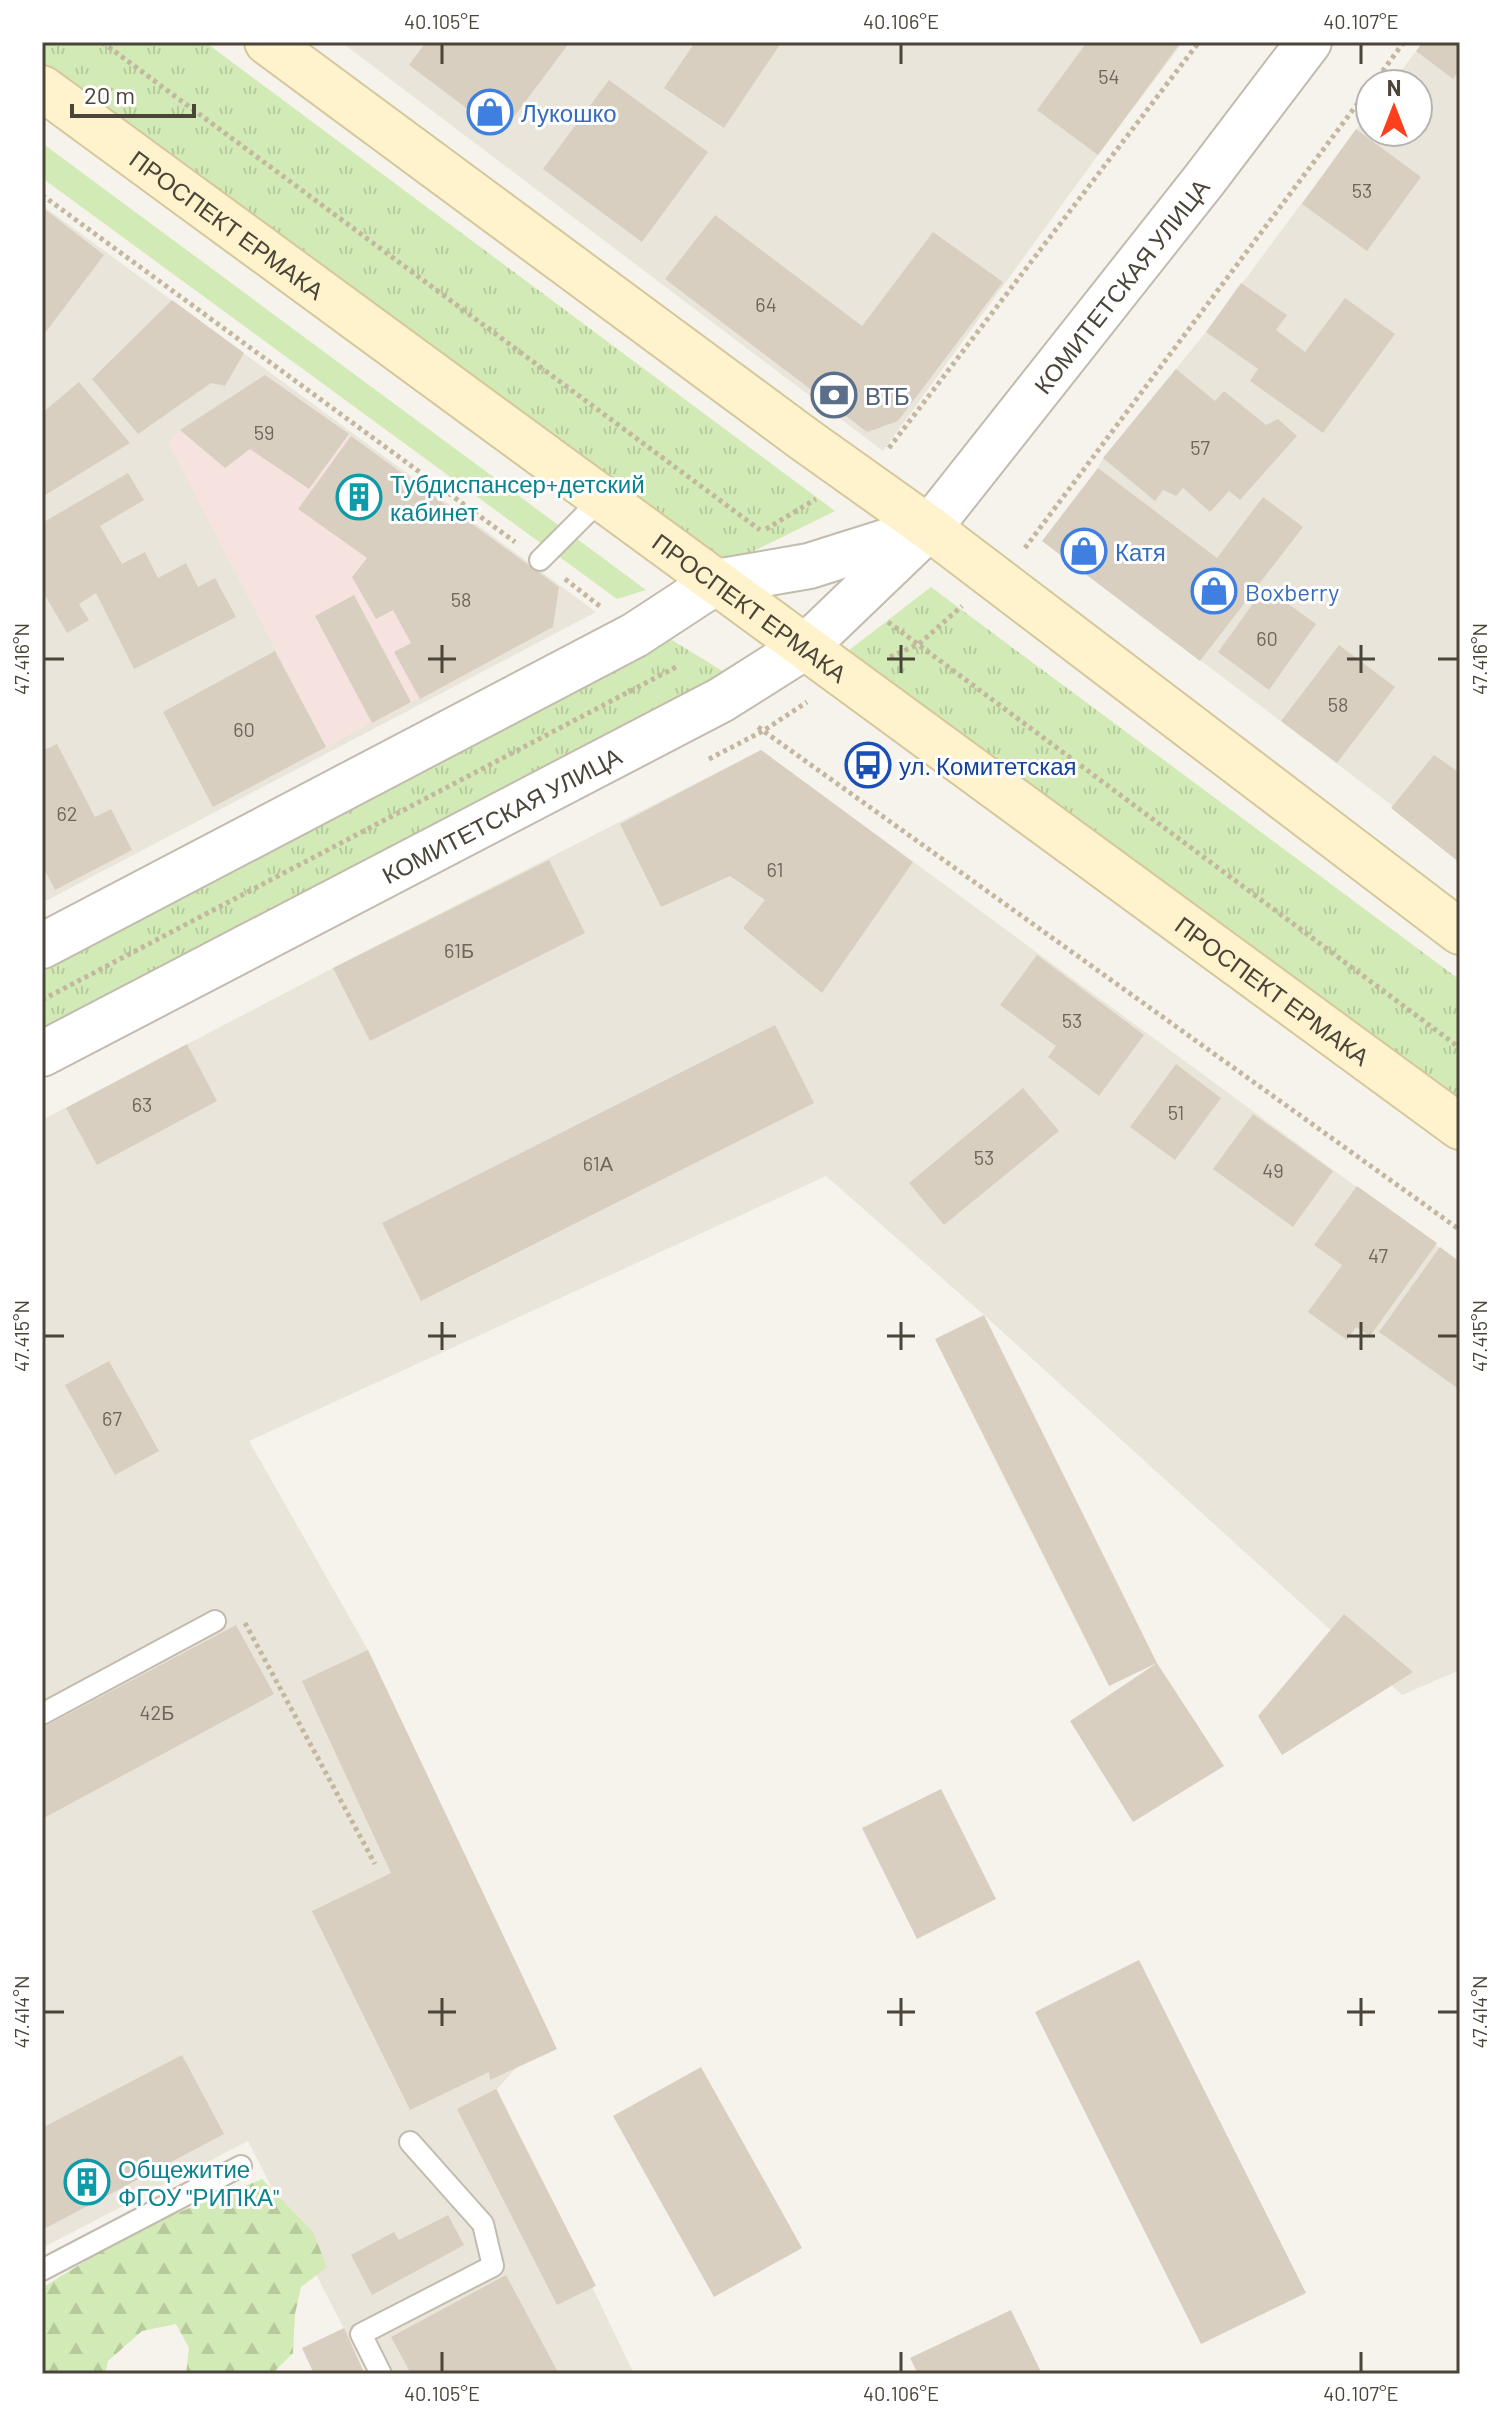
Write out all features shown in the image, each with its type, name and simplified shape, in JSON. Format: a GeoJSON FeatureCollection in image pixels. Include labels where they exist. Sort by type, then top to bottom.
{"type":"FeatureCollection","features":[{"type":"Feature","properties":{"kind":"main road"},"geometry":{"type":"LineString","coordinates":[[290,48],[1460,932]]}},
{"type":"Feature","properties":{"kind":"main road","name":"ПРОСПЕКТ ЕРМАКА"},"geometry":{"type":"LineString","coordinates":[[42,88],[1460,1127]]}},
{"type":"Feature","properties":{"kind":"street","name":"КОМИТЕТСКАЯ УЛИЦА"},"geometry":{"type":"LineString","coordinates":[[42,1054],[721,700],[805,647],[929,528],[1205,179],[1309,42]]}},
{"type":"Feature","properties":{"kind":"street"},"geometry":{"type":"LineString","coordinates":[[42,946],[635,635],[716,582],[809,566],[929,528]]}},
{"type":"Feature","properties":{"kind":"lane"},"geometry":{"type":"LineString","coordinates":[[540,560],[602,498]]}},
{"type":"Feature","properties":{"kind":"lane"},"geometry":{"type":"LineString","coordinates":[[42,1714],[215,1621]]}},
{"type":"Feature","properties":{"kind":"lane"},"geometry":{"type":"LineString","coordinates":[[381,2374],[361,2334],[493,2266],[483,2224],[410,2142]]}},
{"type":"Feature","properties":{"kind":"lane"},"geometry":{"type":"LineString","coordinates":[[42,2270],[241,2166]]}},
{"type":"Feature","properties":{"kind":"path"},"geometry":{"type":"LineString","coordinates":[[749,536],[856,476],[882,457],[1199,42]]}},
{"type":"Feature","properties":{"kind":"path"},"geometry":{"type":"LineString","coordinates":[[1384,68],[1404,42]]}},
{"type":"Feature","properties":{"kind":"path"},"geometry":{"type":"LineString","coordinates":[[1019,556],[1354,109]]}},
{"type":"Feature","properties":{"kind":"path"},"geometry":{"type":"LineString","coordinates":[[42,195],[540,560],[721,700],[1460,1230]]}},
{"type":"Feature","properties":{"kind":"path"},"geometry":{"type":"LineString","coordinates":[[42,1000],[676,667]]}},
{"type":"Feature","properties":{"kind":"path"},"geometry":{"type":"LineString","coordinates":[[215,1621],[238,1610],[375,1864]]}},
{"type":"Feature","properties":{"kind":"shaded area"},"geometry":{"type":"Polygon","coordinates":[[[341,42],[1183,42],[883,451],[341,42]]]}},
{"type":"Feature","properties":{"kind":"shaded area"},"geometry":{"type":"Polygon","coordinates":[[[1423,42],[1460,42],[1460,857],[1043,541],[1103,458],[1206,332],[1354,133],[1354,148],[1434,148],[1434,68],[1403,68],[1423,42]]]}},
{"type":"Feature","properties":{"kind":"shaded area"},"geometry":{"type":"Polygon","coordinates":[[[42,205],[596,612],[42,903],[42,205]]]}},
{"type":"Feature","properties":{"kind":"shaded area"},"geometry":{"type":"Polygon","coordinates":[[[265,375],[559,587],[553,627],[326,747],[168,443],[180,430],[265,375]]]}},
{"type":"Feature","properties":{"kind":"shaded area"},"geometry":{"type":"Polygon","coordinates":[[[761,750],[1460,1263],[1460,1670],[1402,1695],[984,1315],[826,1176],[249,1441],[368,1650],[549,2032],[497,2089],[634,2374],[367,2374],[248,2141],[42,2248],[42,1120],[761,750]]]}},
{"type":"Feature","properties":{"kind":"green space"},"geometry":{"type":"Polygon","coordinates":[[[42,42],[205,42],[835,511],[707,574],[42,83],[42,42]]]}},
{"type":"Feature","properties":{"kind":"green space"},"geometry":{"type":"Polygon","coordinates":[[[42,143],[646,590],[617,599],[42,178],[42,143]]]}},
{"type":"Feature","properties":{"kind":"green space"},"geometry":{"type":"Polygon","coordinates":[[[931,587],[1460,980],[1460,1100],[844,654],[931,587]]]}},
{"type":"Feature","properties":{"kind":"green space"},"geometry":{"type":"Polygon","coordinates":[[[667,637],[729,675],[42,1037],[42,962],[667,637]]]}},
{"type":"Feature","properties":{"kind":"green space"},"geometry":{"type":"Polygon","coordinates":[[[262,2179],[313,2232],[327,2267],[301,2287],[295,2314],[293,2353],[272,2374],[186,2374],[189,2348],[176,2324],[142,2331],[108,2361],[105,2374],[42,2374],[42,2288],[108,2247],[162,2219],[262,2179]]]}},
{"type":"Feature","properties":{"kind":"building"},"geometry":{"type":"Polygon","coordinates":[[[426,42],[570,42],[501,134],[409,65],[426,42]]]}},
{"type":"Feature","properties":{"kind":"building"},"geometry":{"type":"Polygon","coordinates":[[[695,42],[781,43],[724,128],[664,88],[695,42]]]}},
{"type":"Feature","properties":{"kind":"building"},"geometry":{"type":"Polygon","coordinates":[[[1087,42],[1181,42],[1098,155],[1037,110],[1087,42]]]}},
{"type":"Feature","properties":{"kind":"building"},"geometry":{"type":"Polygon","coordinates":[[[1423,42],[1460,42],[1460,69],[1453,79],[1416,51],[1423,42]]]}},
{"type":"Feature","properties":{"kind":"building"},"geometry":{"type":"Polygon","coordinates":[[[609,80],[708,152],[642,242],[543,169],[609,80]]]}},
{"type":"Feature","properties":{"kind":"building"},"geometry":{"type":"Polygon","coordinates":[[[1354,132],[1354,148],[1382,148],[1421,177],[1367,251],[1302,204],[1354,132]]]}},
{"type":"Feature","properties":{"kind":"building"},"geometry":{"type":"Polygon","coordinates":[[[42,207],[104,255],[42,337],[42,207]]]}},
{"type":"Feature","properties":{"kind":"building"},"geometry":{"type":"Polygon","coordinates":[[[715,215],[862,326],[933,232],[1003,282],[898,421],[867,432],[665,279],[715,215]]]}},
{"type":"Feature","properties":{"kind":"building"},"geometry":{"type":"Polygon","coordinates":[[[1241,283],[1287,315],[1276,330],[1305,352],[1345,298],[1395,334],[1323,433],[1250,381],[1258,369],[1206,332],[1241,283]]]}},
{"type":"Feature","properties":{"kind":"building"},"geometry":{"type":"Polygon","coordinates":[[[172,300],[244,353],[225,386],[211,383],[138,434],[92,379],[172,300]]]}},
{"type":"Feature","properties":{"kind":"building"},"geometry":{"type":"Polygon","coordinates":[[[1176,369],[1215,401],[1224,391],[1266,425],[1278,419],[1297,436],[1240,500],[1229,491],[1210,512],[1183,488],[1176,496],[1163,490],[1155,501],[1103,458],[1176,369]]]}},
{"type":"Feature","properties":{"kind":"building"},"geometry":{"type":"Polygon","coordinates":[[[265,375],[349,434],[309,489],[250,449],[225,468],[180,430],[265,375]]]}},
{"type":"Feature","properties":{"kind":"building"},"geometry":{"type":"Polygon","coordinates":[[[79,382],[130,443],[42,497],[42,413],[79,382]]]}},
{"type":"Feature","properties":{"kind":"building"},"geometry":{"type":"Polygon","coordinates":[[[351,436],[559,587],[553,627],[420,699],[394,652],[411,643],[393,610],[376,619],[352,577],[367,558],[298,509],[351,436]]]}},
{"type":"Feature","properties":{"kind":"building"},"geometry":{"type":"Polygon","coordinates":[[[1098,468],[1217,558],[1263,497],[1303,527],[1200,661],[1042,541],[1098,468]]]}},
{"type":"Feature","properties":{"kind":"building"},"geometry":{"type":"Polygon","coordinates":[[[128,473],[144,500],[100,526],[122,564],[145,552],[158,578],[186,563],[198,587],[215,578],[236,617],[134,669],[96,593],[79,604],[89,620],[67,633],[42,590],[42,523],[128,473]]]}},
{"type":"Feature","properties":{"kind":"building"},"geometry":{"type":"Polygon","coordinates":[[[1265,587],[1316,624],[1269,690],[1218,652],[1265,587]]]}},
{"type":"Feature","properties":{"kind":"building"},"geometry":{"type":"Polygon","coordinates":[[[354,595],[411,702],[372,723],[315,616],[354,595]]]}},
{"type":"Feature","properties":{"kind":"building"},"geometry":{"type":"Polygon","coordinates":[[[1339,645],[1395,687],[1337,763],[1281,721],[1339,645]]]}},
{"type":"Feature","properties":{"kind":"building"},"geometry":{"type":"Polygon","coordinates":[[[275,651],[326,747],[213,807],[163,712],[275,651]]]}},
{"type":"Feature","properties":{"kind":"building"},"geometry":{"type":"Polygon","coordinates":[[[57,744],[95,817],[111,809],[132,850],[55,890],[42,865],[42,751],[57,744]]]}},
{"type":"Feature","properties":{"kind":"building"},"geometry":{"type":"Polygon","coordinates":[[[761,750],[913,862],[822,993],[743,928],[765,900],[730,876],[661,907],[620,824],[761,750]]]}},
{"type":"Feature","properties":{"kind":"building"},"geometry":{"type":"Polygon","coordinates":[[[1434,755],[1460,773],[1460,863],[1391,808],[1434,755]]]}},
{"type":"Feature","properties":{"kind":"building"},"geometry":{"type":"Polygon","coordinates":[[[549,860],[585,933],[370,1041],[333,968],[549,860]]]}},
{"type":"Feature","properties":{"kind":"building"},"geometry":{"type":"Polygon","coordinates":[[[1037,955],[1144,1035],[1099,1096],[1048,1057],[1056,1046],[1000,1005],[1037,955]]]}},
{"type":"Feature","properties":{"kind":"building"},"geometry":{"type":"Polygon","coordinates":[[[775,1025],[814,1103],[421,1301],[382,1223],[775,1025]]]}},
{"type":"Feature","properties":{"kind":"building"},"geometry":{"type":"Polygon","coordinates":[[[187,1044],[217,1101],[97,1165],[66,1108],[187,1044]]]}},
{"type":"Feature","properties":{"kind":"building"},"geometry":{"type":"Polygon","coordinates":[[[1176,1064],[1221,1098],[1175,1160],[1130,1127],[1176,1064]]]}},
{"type":"Feature","properties":{"kind":"building"},"geometry":{"type":"Polygon","coordinates":[[[1023,1088],[1059,1131],[944,1225],[909,1183],[1023,1088]]]}},
{"type":"Feature","properties":{"kind":"building"},"geometry":{"type":"Polygon","coordinates":[[[1253,1114],[1333,1171],[1293,1227],[1213,1169],[1253,1114]]]}},
{"type":"Feature","properties":{"kind":"building"},"geometry":{"type":"Polygon","coordinates":[[[1357,1186],[1437,1243],[1370,1336],[1356,1327],[1347,1340],[1308,1312],[1342,1265],[1314,1245],[1357,1186]]]}},
{"type":"Feature","properties":{"kind":"building"},"geometry":{"type":"Polygon","coordinates":[[[1440,1247],[1460,1262],[1460,1390],[1379,1332],[1440,1247]]]}},
{"type":"Feature","properties":{"kind":"building"},"geometry":{"type":"Polygon","coordinates":[[[984,1315],[1157,1663],[1109,1686],[935,1339],[984,1315]]]}},
{"type":"Feature","properties":{"kind":"building"},"geometry":{"type":"Polygon","coordinates":[[[109,1361],[159,1451],[115,1475],[65,1385],[109,1361]]]}},
{"type":"Feature","properties":{"kind":"building"},"geometry":{"type":"Polygon","coordinates":[[[1344,1614],[1413,1672],[1282,1755],[1258,1716],[1344,1614]]]}},
{"type":"Feature","properties":{"kind":"building"},"geometry":{"type":"Polygon","coordinates":[[[236,1625],[274,1694],[42,1819],[42,1728],[236,1625]]]}},
{"type":"Feature","properties":{"kind":"building"},"geometry":{"type":"Polygon","coordinates":[[[368,1650],[557,2049],[490,2080],[489,2072],[410,2110],[312,1911],[391,1873],[302,1681],[368,1650]]]}},
{"type":"Feature","properties":{"kind":"building"},"geometry":{"type":"Polygon","coordinates":[[[1157,1663],[1224,1766],[1133,1822],[1070,1721],[1157,1663]]]}},
{"type":"Feature","properties":{"kind":"building"},"geometry":{"type":"Polygon","coordinates":[[[941,1789],[996,1899],[917,1939],[862,1828],[941,1789]]]}},
{"type":"Feature","properties":{"kind":"building"},"geometry":{"type":"Polygon","coordinates":[[[1139,1960],[1306,2293],[1201,2344],[1035,2012],[1139,1960]]]}},
{"type":"Feature","properties":{"kind":"building","name":"Общежитие ФГОУ \"РИПКА\""},"geometry":{"type":"Polygon","coordinates":[[[182,2055],[224,2134],[42,2230],[42,2128],[182,2055]]]}},
{"type":"Feature","properties":{"kind":"building"},"geometry":{"type":"Polygon","coordinates":[[[701,2067],[802,2248],[714,2297],[613,2116],[701,2067]]]}},
{"type":"Feature","properties":{"kind":"building"},"geometry":{"type":"Polygon","coordinates":[[[496,2089],[596,2286],[557,2305],[457,2109],[496,2089]]]}},
{"type":"Feature","properties":{"kind":"building"},"geometry":{"type":"Polygon","coordinates":[[[448,2215],[464,2245],[372,2295],[351,2255],[394,2232],[399,2240],[448,2215]]]}},
{"type":"Feature","properties":{"kind":"building"},"geometry":{"type":"Polygon","coordinates":[[[506,2275],[559,2374],[411,2374],[391,2337],[506,2275]]]}},
{"type":"Feature","properties":{"kind":"building"},"geometry":{"type":"Polygon","coordinates":[[[1011,2310],[1042,2374],[918,2374],[910,2358],[1011,2310]]]}},
{"type":"Feature","properties":{"kind":"building"},"geometry":{"type":"Polygon","coordinates":[[[344,2328],[365,2374],[314,2374],[302,2348],[344,2328]]]}},
{"type":"Feature","properties":{"kind":"place","name":"Лукошко"},"geometry":{"type":"Point","coordinates":[490,112]}},
{"type":"Feature","properties":{"kind":"place","name":"ВТБ"},"geometry":{"type":"Point","coordinates":[834,395]}},
{"type":"Feature","properties":{"kind":"place","name":"Тубдиспансер+детский кабинет"},"geometry":{"type":"Point","coordinates":[359,497]}},
{"type":"Feature","properties":{"kind":"place","name":"Катя"},"geometry":{"type":"Point","coordinates":[1084,551]}},
{"type":"Feature","properties":{"kind":"place","name":"Boxberry"},"geometry":{"type":"Point","coordinates":[1214,591]}},
{"type":"Feature","properties":{"kind":"place","name":"ул. Комитетская"},"geometry":{"type":"Point","coordinates":[868,765]}},
{"type":"Feature","properties":{"kind":"place","name":"Общежитие ФГОУ \"РИПКА\""},"geometry":{"type":"Point","coordinates":[87,2182]}}]}
